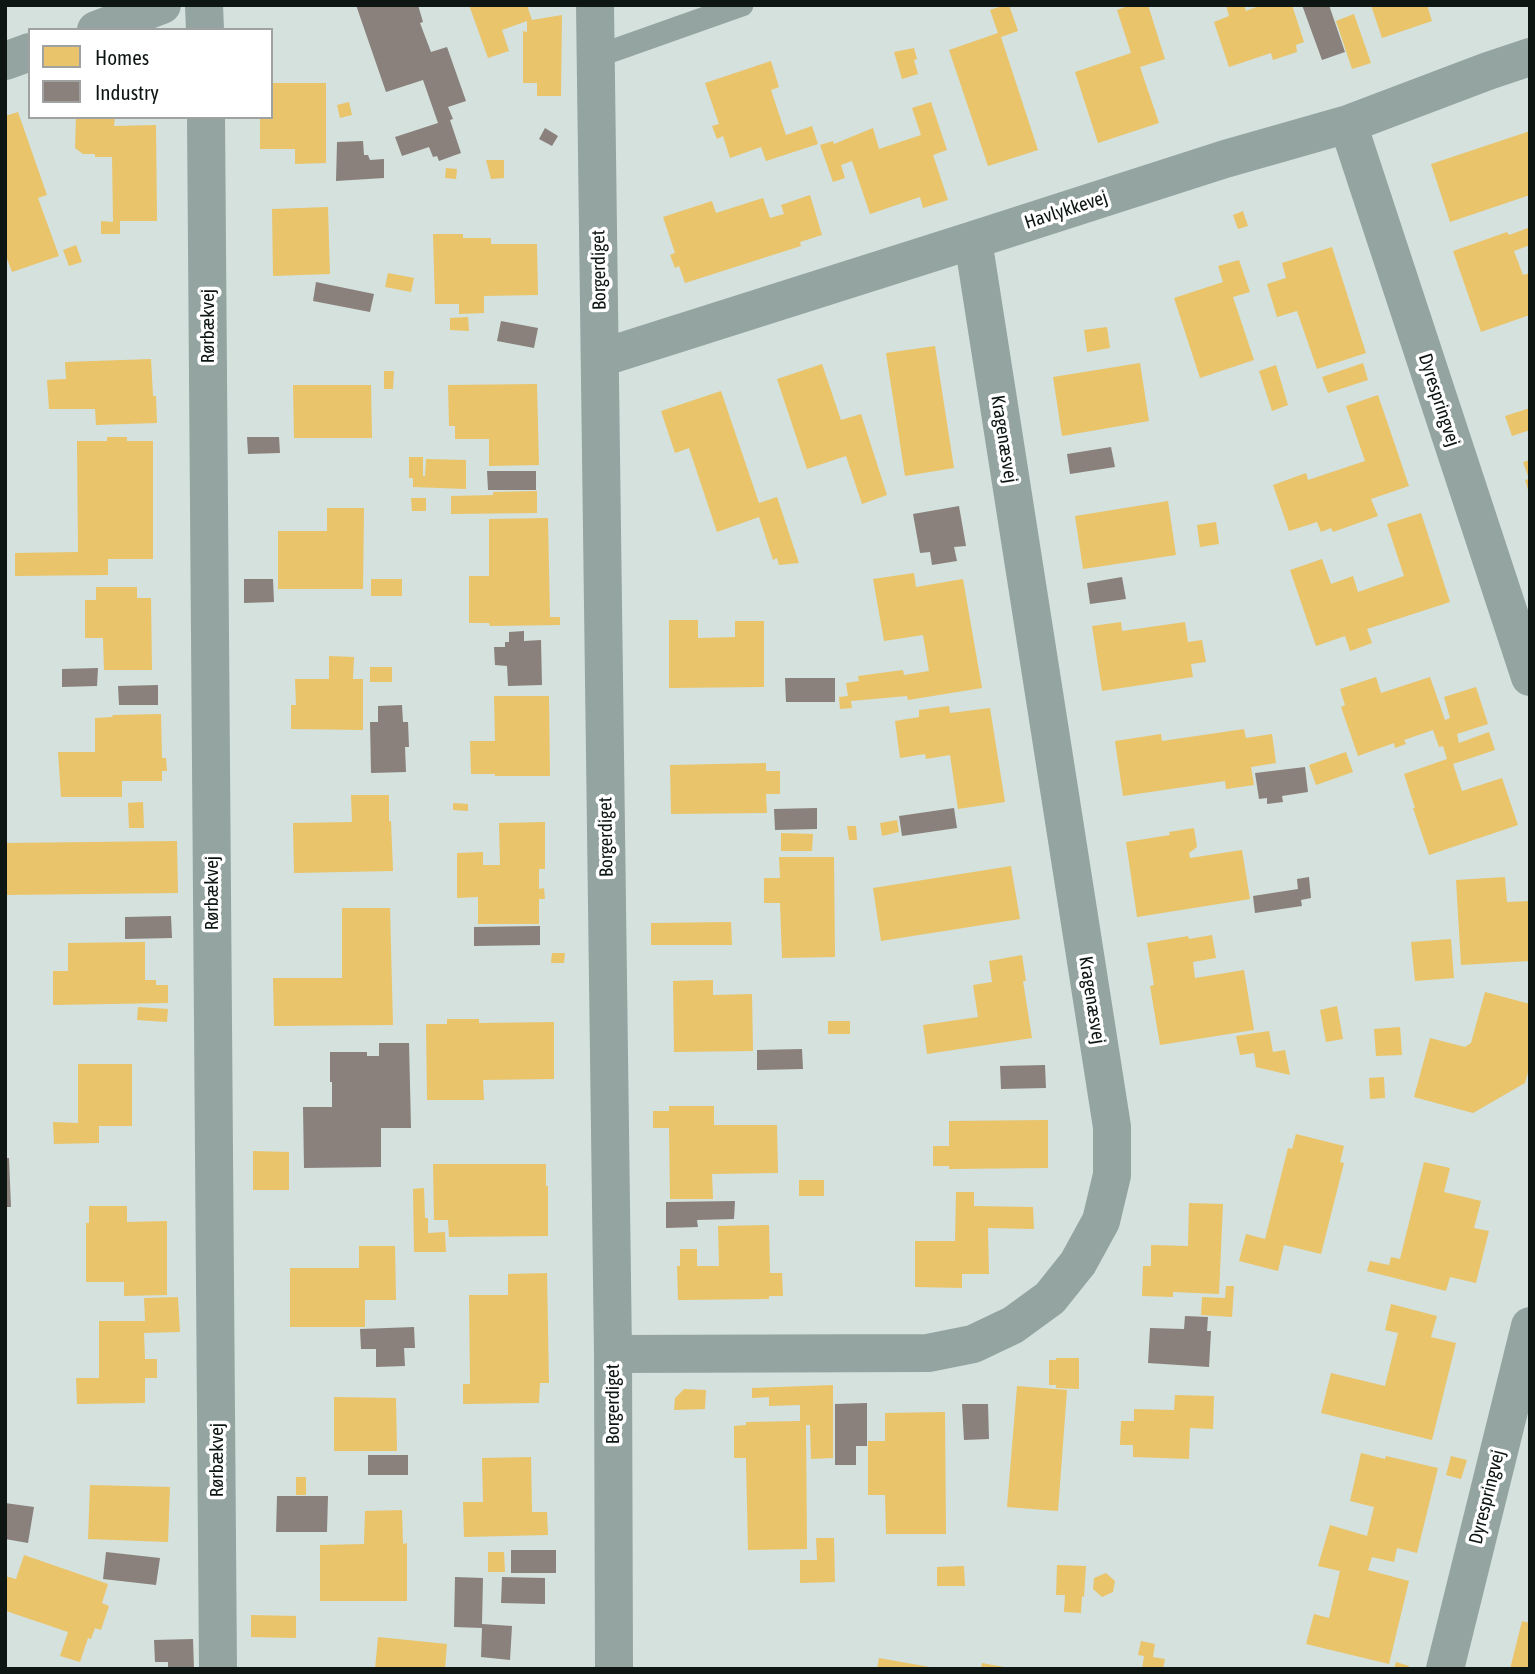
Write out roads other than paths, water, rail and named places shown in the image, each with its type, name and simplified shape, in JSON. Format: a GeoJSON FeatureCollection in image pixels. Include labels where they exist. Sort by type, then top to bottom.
{"type":"FeatureCollection","features":[{"type":"Feature","properties":{"kind":"street"},"geometry":{"type":"LineString","coordinates":[[103,20],[162,5]]}},
{"type":"Feature","properties":{"kind":"street"},"geometry":{"type":"LineString","coordinates":[[204,5],[205,28]]}},
{"type":"Feature","properties":{"kind":"street","name":"Borgerdiget"},"geometry":{"type":"LineString","coordinates":[[595,5],[613,1354],[614,1669]]}},
{"type":"Feature","properties":{"kind":"street"},"geometry":{"type":"LineString","coordinates":[[5,61],[28,53]]}},
{"type":"Feature","properties":{"kind":"street","name":"Havlykkevej"},"geometry":{"type":"LineString","coordinates":[[601,358],[1225,159],[1348,124],[1475,75],[1530,57]]}},
{"type":"Feature","properties":{"kind":"street","name":"Rørbækvej"},"geometry":{"type":"LineString","coordinates":[[206,119],[218,1669]]}},
{"type":"Feature","properties":{"kind":"street","name":"Dyrespringvej"},"geometry":{"type":"LineString","coordinates":[[1348,124],[1530,677]]}},
{"type":"Feature","properties":{"kind":"street","name":"Kragenæsvej"},"geometry":{"type":"LineString","coordinates":[[613,1354],[928,1353],[972,1344],[1013,1325],[1050,1298],[1079,1263],[1101,1221],[1112,1175],[1112,1126],[973,240]]}},
{"type":"Feature","properties":{"kind":"street","name":"Dyrespringvej"},"geometry":{"type":"LineString","coordinates":[[1445,1669],[1530,1326]]}},
{"type":"Feature","properties":{"kind":"lane"},"geometry":{"type":"LineString","coordinates":[[595,57],[741,5]]}}]}
